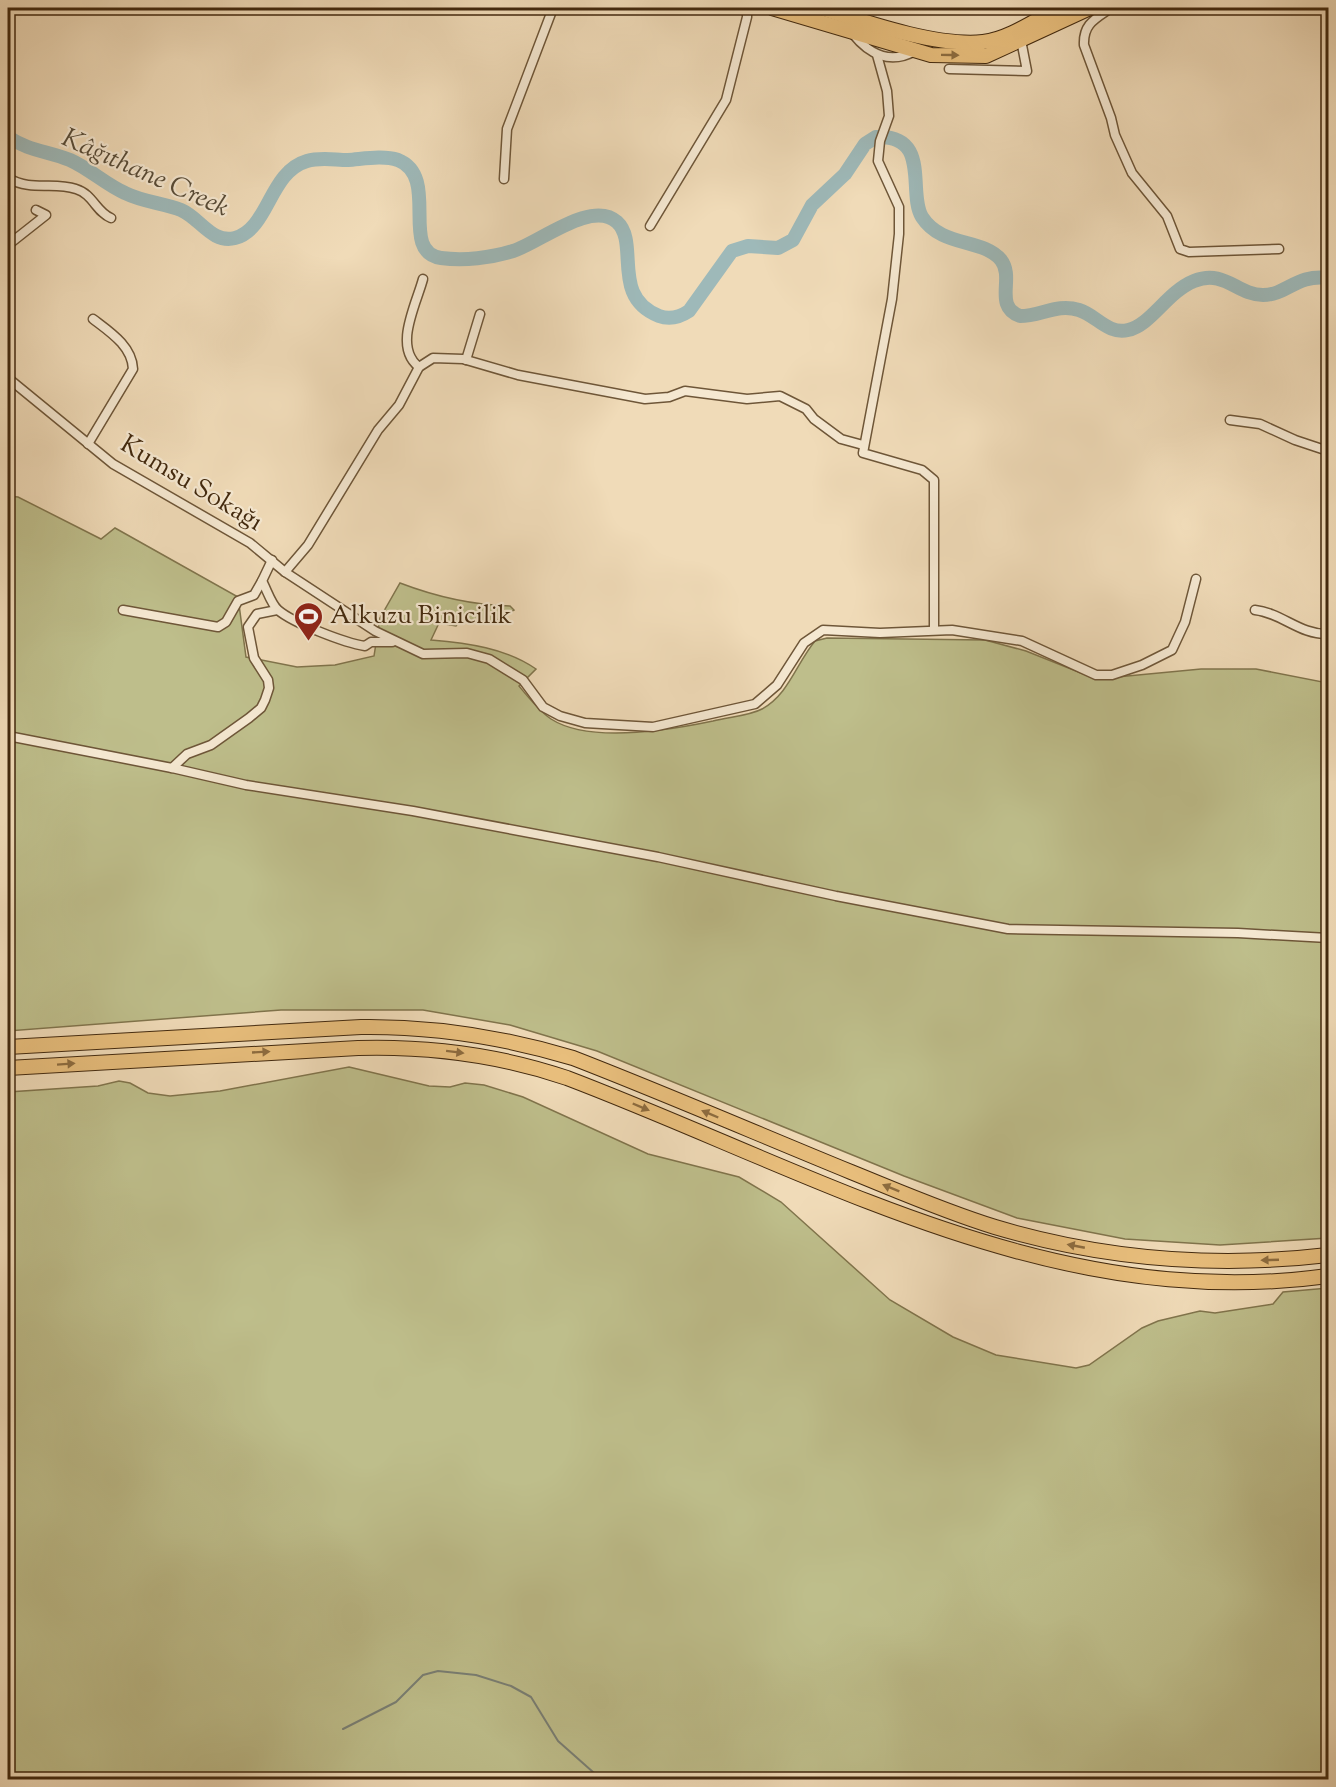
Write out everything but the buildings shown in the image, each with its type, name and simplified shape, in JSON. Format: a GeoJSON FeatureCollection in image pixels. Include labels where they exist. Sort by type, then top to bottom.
{"type":"FeatureCollection","features":[{"type":"Feature","properties":{"kind":"main road"},"geometry":{"type":"LineString","coordinates":[[772,8],[853,34],[931,55],[986,56],[1028,32],[1059,8]]}},
{"type":"Feature","properties":{"kind":"main road"},"geometry":{"type":"LineString","coordinates":[[820,8],[871,24],[943,40],[984,42],[1028,32],[1089,8]]}},
{"type":"Feature","properties":{"kind":"main road"},"geometry":{"type":"LineString","coordinates":[[8,1047],[361,1027],[418,1028],[466,1033],[523,1044],[573,1058],[924,1202],[1018,1233],[1094,1249],[1175,1259],[1268,1260],[1329,1255]]}},
{"type":"Feature","properties":{"kind":"main road"},"geometry":{"type":"LineString","coordinates":[[8,1068],[366,1047],[473,1054],[514,1062],[567,1078],[919,1221],[1015,1252],[1111,1272],[1177,1279],[1251,1281],[1329,1276]]}},
{"type":"Feature","properties":{"kind":"street"},"geometry":{"type":"LineString","coordinates":[[504,179],[507,129],[553,8]]}},
{"type":"Feature","properties":{"kind":"street"},"geometry":{"type":"LineString","coordinates":[[650,226],[726,100],[747,10],[736,8]]}},
{"type":"Feature","properties":{"kind":"street"},"geometry":{"type":"LineString","coordinates":[[1111,8],[1087,25],[1083,33],[1084,45],[1115,135],[1132,173],[1167,216],[1180,249],[1190,252],[1280,249]]}},
{"type":"Feature","properties":{"kind":"street"},"geometry":{"type":"LineString","coordinates":[[949,69],[1027,71],[1028,32]]}},
{"type":"Feature","properties":{"kind":"street"},"geometry":{"type":"LineString","coordinates":[[853,34],[868,52],[877,55],[904,56],[915,51]]}},
{"type":"Feature","properties":{"kind":"street"},"geometry":{"type":"LineString","coordinates":[[877,55],[889,105],[886,125],[880,141],[878,161],[899,207],[899,234],[892,299],[863,453],[922,470],[934,480],[934,630]]}},
{"type":"Feature","properties":{"kind":"street"},"geometry":{"type":"LineString","coordinates":[[8,178],[28,186],[64,186],[78,189],[90,197],[101,214],[111,218]]}},
{"type":"Feature","properties":{"kind":"street"},"geometry":{"type":"LineString","coordinates":[[8,245],[46,215],[36,210]]}},
{"type":"Feature","properties":{"kind":"street"},"geometry":{"type":"LineString","coordinates":[[419,367],[412,361],[405,342],[423,279]]}},
{"type":"Feature","properties":{"kind":"street"},"geometry":{"type":"LineString","coordinates":[[466,360],[480,314]]}},
{"type":"Feature","properties":{"kind":"street","name":"Kumsu Sokağı"},"geometry":{"type":"LineString","coordinates":[[88,444],[133,369],[133,361],[127,349],[114,334],[93,319]]}},
{"type":"Feature","properties":{"kind":"street"},"geometry":{"type":"LineString","coordinates":[[285,572],[308,545],[378,430],[399,405],[419,367],[433,358],[466,360],[528,377],[645,399],[669,397],[685,390],[747,399],[780,396],[806,409],[814,419],[842,439],[863,446]]}},
{"type":"Feature","properties":{"kind":"street","name":"Kumsu Sokağı"},"geometry":{"type":"LineString","coordinates":[[8,378],[113,464],[250,543],[285,572],[348,614],[401,644]]}},
{"type":"Feature","properties":{"kind":"street"},"geometry":{"type":"LineString","coordinates":[[1230,420],[1260,424],[1294,440],[1329,451]]}},
{"type":"Feature","properties":{"kind":"street","name":"Kumsu Sokağı"},"geometry":{"type":"LineString","coordinates":[[262,581],[272,560]]}},
{"type":"Feature","properties":{"kind":"street"},"geometry":{"type":"LineString","coordinates":[[262,581],[278,610],[303,624],[353,645],[364,646],[372,642],[385,641],[401,644],[423,654],[467,653],[489,659],[523,680],[543,706],[560,716],[585,723],[653,727],[755,704],[777,685],[804,643],[823,630],[880,633],[952,630],[1022,641],[1095,675],[1112,675],[1142,665],[1172,650],[1185,622],[1196,579]]}},
{"type":"Feature","properties":{"kind":"street"},"geometry":{"type":"LineString","coordinates":[[123,610],[218,627],[226,622],[238,601],[254,595],[262,581]]}},
{"type":"Feature","properties":{"kind":"street"},"geometry":{"type":"LineString","coordinates":[[172,768],[187,754],[211,745],[261,708],[269,688],[268,680],[254,658],[248,627],[257,614],[278,610]]}},
{"type":"Feature","properties":{"kind":"street"},"geometry":{"type":"LineString","coordinates":[[1255,610],[1270,612],[1301,630],[1329,634]]}},
{"type":"Feature","properties":{"kind":"street"},"geometry":{"type":"LineString","coordinates":[[8,736],[246,785],[413,811],[658,857],[836,897],[1008,929],[1238,933],[1329,938]]}},
{"type":"Feature","properties":{"kind":"green space"},"geometry":{"type":"Polygon","coordinates":[[[8,496],[18,497],[101,539],[115,528],[238,597],[246,657],[297,667],[335,665],[374,656],[380,618],[400,583],[454,599],[510,606],[514,610],[495,621],[459,622],[456,626],[439,623],[431,640],[499,651],[536,669],[519,686],[551,719],[567,727],[587,731],[630,733],[653,731],[695,725],[757,711],[771,703],[786,687],[815,641],[827,638],[985,640],[1026,651],[1096,679],[1201,669],[1256,669],[1328,683],[1328,1238],[1220,1245],[1125,1239],[1017,1218],[904,1176],[597,1051],[510,1025],[423,1010],[281,1010],[8,1031],[8,496]]]}},
{"type":"Feature","properties":{"kind":"green space"},"geometry":{"type":"Polygon","coordinates":[[[349,1067],[429,1086],[450,1087],[465,1083],[484,1085],[523,1097],[648,1154],[739,1177],[781,1202],[890,1300],[953,1337],[996,1355],[1076,1368],[1089,1365],[1142,1328],[1158,1321],[1200,1311],[1215,1313],[1273,1304],[1283,1292],[1328,1288],[1328,1779],[8,1779],[8,1092],[98,1086],[119,1081],[130,1083],[148,1093],[170,1096],[220,1091],[349,1067]]]}},
{"type":"Feature","properties":{"kind":"waterway","name":"Kâğıthane Creek"},"geometry":{"type":"LineString","coordinates":[[8,137],[31,148],[70,160],[132,196],[181,210],[213,234],[227,239],[246,233],[255,224],[284,176],[294,167],[317,159],[386,158],[398,160],[410,169],[417,182],[422,243],[429,253],[441,258],[468,259],[513,251],[580,219],[606,216],[617,222],[623,231],[630,283],[635,296],[644,307],[667,318],[689,311],[732,251],[748,246],[778,248],[793,240],[812,205],[845,174],[865,144],[876,137],[893,139],[905,145],[914,167],[918,207],[930,227],[940,234],[984,248],[1001,260],[1005,267],[1008,306],[1020,316],[1071,308],[1085,312],[1108,327],[1121,331],[1144,322],[1184,286],[1205,278],[1223,280],[1246,291],[1263,295],[1279,292],[1308,279],[1328,278]]}},
{"type":"Feature","properties":{"kind":"waterway"},"geometry":{"type":"LineString","coordinates":[[343,1729],[396,1702],[423,1675],[438,1671],[476,1675],[511,1686],[531,1697],[558,1741],[602,1780]]}},
{"type":"Feature","properties":{"kind":"place","name":"Alkuzu Binicilik"},"geometry":{"type":"Point","coordinates":[309,642]}}]}
